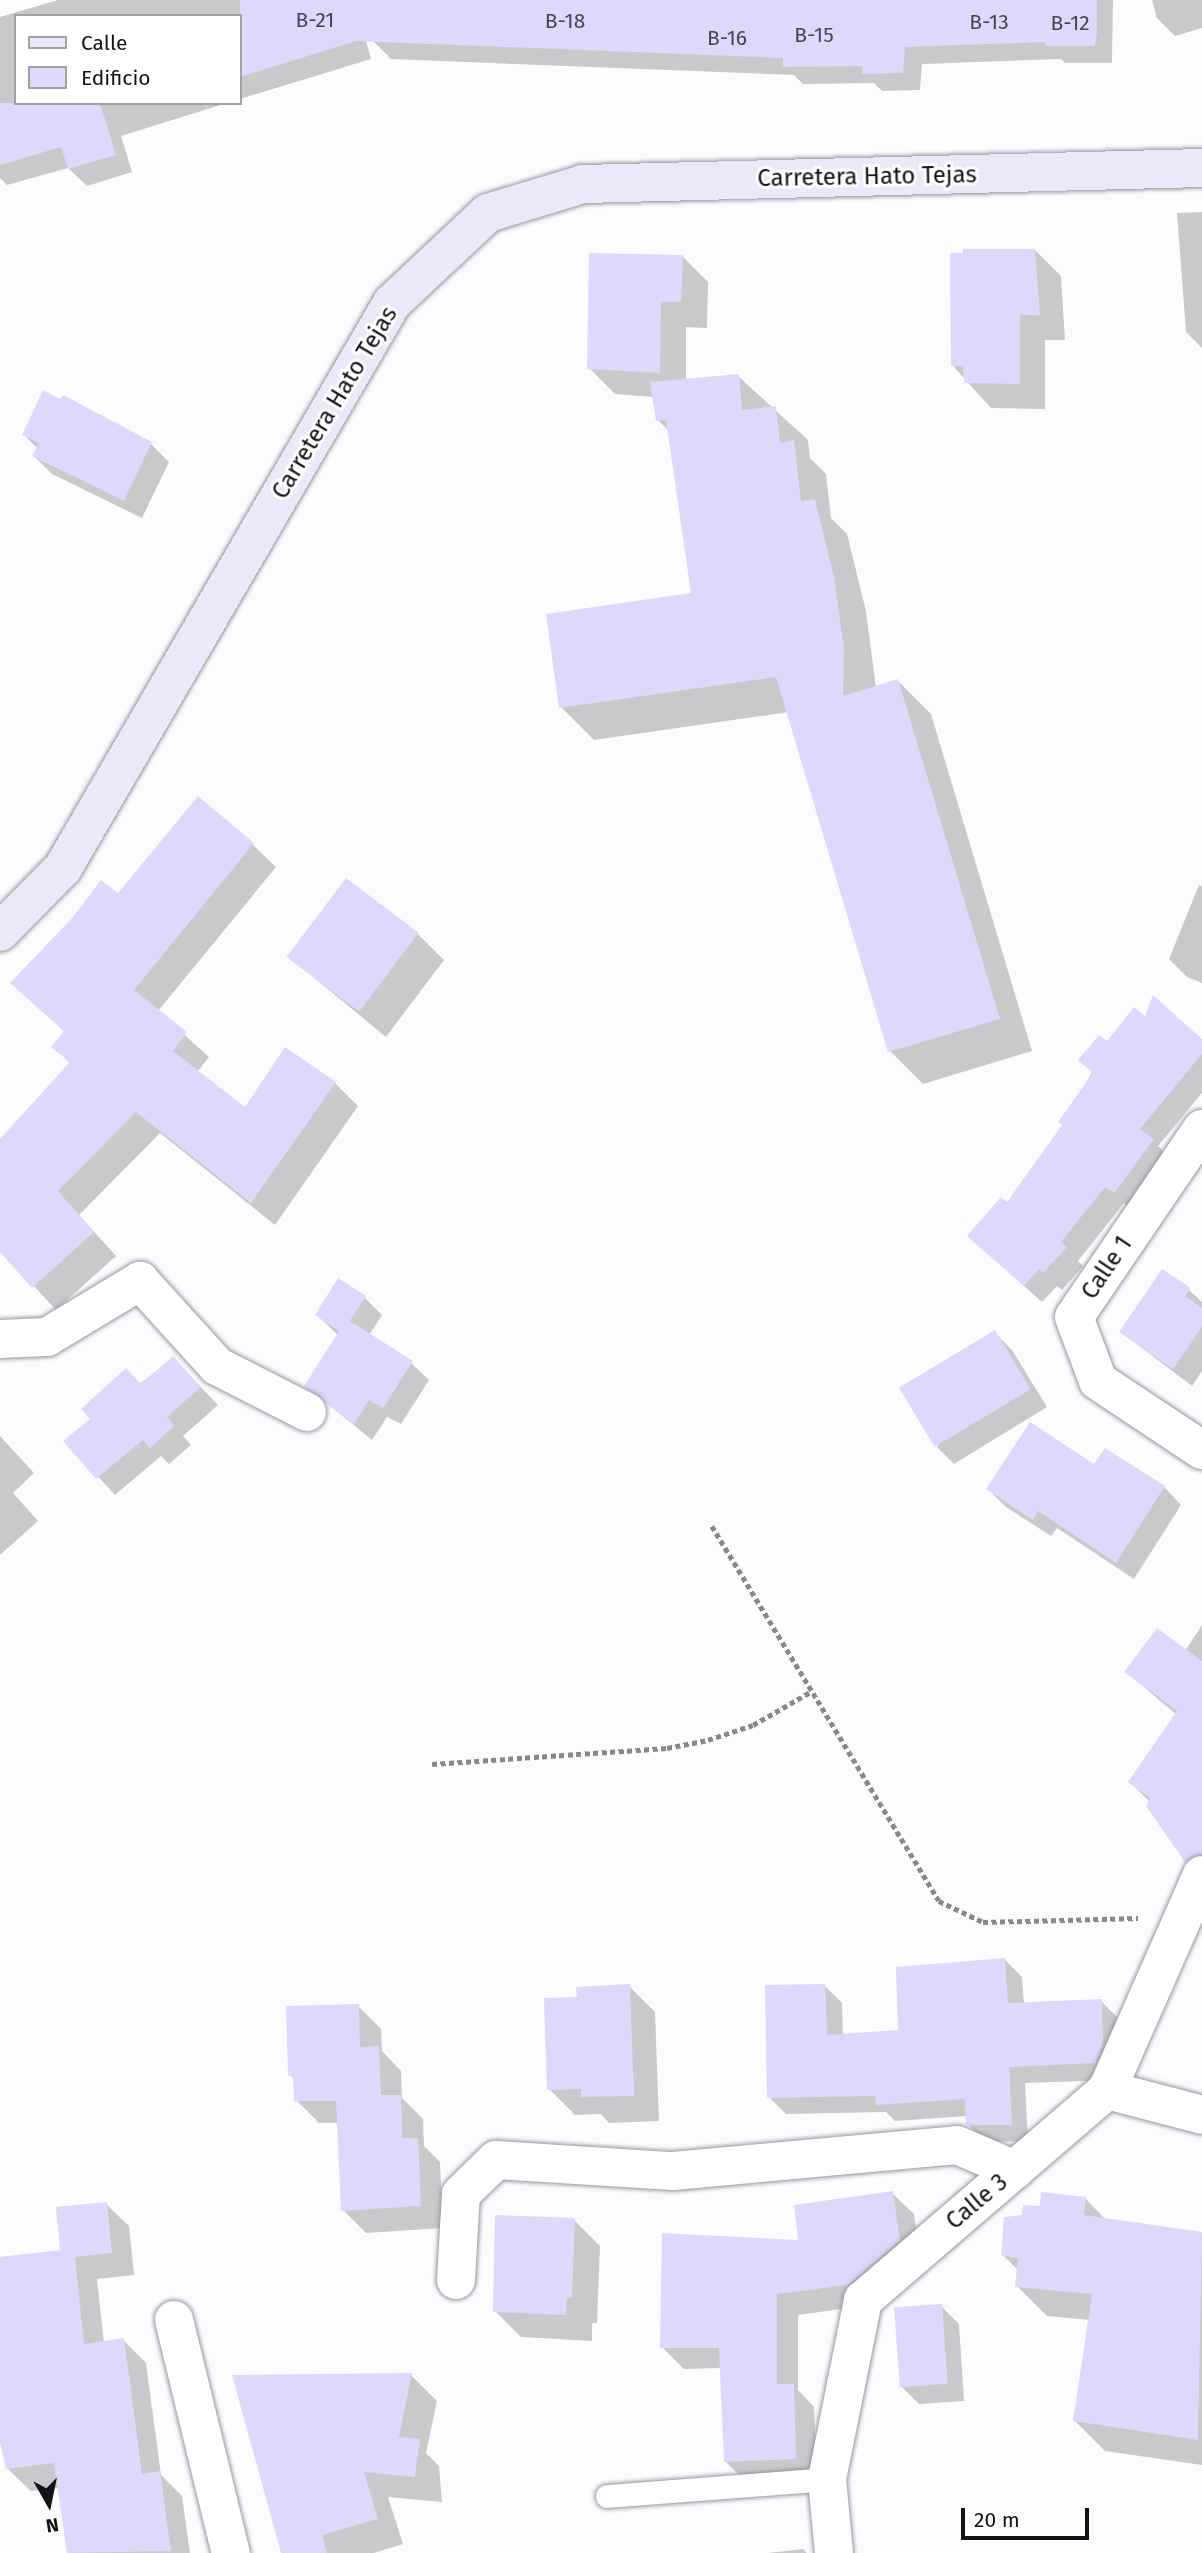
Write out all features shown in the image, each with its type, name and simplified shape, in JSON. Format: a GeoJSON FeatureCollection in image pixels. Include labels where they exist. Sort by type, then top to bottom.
{"type":"FeatureCollection","features":[{"type":"Feature","properties":{"kind":"street","name":"Carretera Hato Tejas"},"geometry":{"type":"LineString","coordinates":[[0,932],[63,868],[392,303],[488,213],[583,184],[1202,169]]}},
{"type":"Feature","properties":{"kind":"street","name":"Calle 1"},"geometry":{"type":"LineString","coordinates":[[1202,1129],[1073,1317],[1098,1381],[1202,1450]]}},
{"type":"Feature","properties":{"kind":"street"},"geometry":{"type":"LineString","coordinates":[[0,1339],[47,1337],[140,1280],[217,1366],[307,1412]]}},
{"type":"Feature","properties":{"kind":"street","name":"Calle 3"},"geometry":{"type":"LineString","coordinates":[[834,2553],[827,2479],[863,2300],[1107,2090],[1181,1917],[1202,1875]]}},
{"type":"Feature","properties":{"kind":"street"},"geometry":{"type":"LineString","coordinates":[[1107,2090],[1202,2115]]}},
{"type":"Feature","properties":{"kind":"street"},"geometry":{"type":"LineString","coordinates":[[456,2280],[461,2194],[496,2160],[673,2171],[957,2145],[1015,2170]]}},
{"type":"Feature","properties":{"kind":"street"},"geometry":{"type":"LineString","coordinates":[[174,2320],[231,2553]]}},
{"type":"Feature","properties":{"kind":"lane"},"geometry":{"type":"LineString","coordinates":[[607,2496],[827,2479]]}},
{"type":"Feature","properties":{"kind":"path"},"geometry":{"type":"LineString","coordinates":[[712,1526],[939,1901],[983,1922],[1181,1917]]}},
{"type":"Feature","properties":{"kind":"path"},"geometry":{"type":"LineString","coordinates":[[432,1764],[667,1748],[708,1740],[753,1726],[812,1691]]}},
{"type":"Feature","properties":{"kind":"building"},"geometry":{"type":"Polygon","coordinates":[[[240,0],[1097,0],[1097,32],[1095,46],[1045,46],[1046,42],[905,47],[903,73],[862,74],[862,66],[783,67],[783,58],[356,41],[242,76],[240,0]]]}},
{"type":"Feature","properties":{"kind":"building"},"geometry":{"type":"Polygon","coordinates":[[[0,103],[101,105],[116,155],[68,169],[61,147],[0,165],[0,103]]]}},
{"type":"Feature","properties":{"kind":"building"},"geometry":{"type":"Polygon","coordinates":[[[963,249],[1035,249],[1040,315],[1020,315],[1020,384],[964,383],[963,366],[951,366],[950,253],[963,253],[963,249]]]}},
{"type":"Feature","properties":{"kind":"building"},"geometry":{"type":"Polygon","coordinates":[[[589,253],[683,255],[681,302],[661,302],[660,373],[587,369],[589,253]]]}},
{"type":"Feature","properties":{"kind":"building"},"geometry":{"type":"Polygon","coordinates":[[[739,374],[742,410],[776,406],[780,443],[794,440],[801,501],[815,499],[834,577],[844,649],[843,696],[898,679],[1000,1019],[888,1052],[776,677],[559,708],[546,614],[691,593],[666,420],[656,421],[650,382],[739,374]]]}},
{"type":"Feature","properties":{"kind":"building"},"geometry":{"type":"Polygon","coordinates":[[[43,390],[60,399],[63,395],[152,442],[124,501],[32,456],[39,443],[22,435],[43,390]]]}},
{"type":"Feature","properties":{"kind":"building"},"geometry":{"type":"Polygon","coordinates":[[[198,796],[254,843],[134,990],[187,1032],[173,1051],[245,1107],[285,1047],[336,1082],[251,1203],[136,1112],[58,1191],[94,1232],[32,1288],[0,1252],[0,1139],[70,1062],[51,1047],[64,1031],[10,983],[73,917],[101,880],[118,893],[198,796]]]}},
{"type":"Feature","properties":{"kind":"building"},"geometry":{"type":"Polygon","coordinates":[[[346,878],[419,933],[359,1012],[286,957],[346,878]]]}},
{"type":"Feature","properties":{"kind":"building"},"geometry":{"type":"Polygon","coordinates":[[[1153,995],[1202,1039],[1202,1054],[1140,1129],[1154,1139],[1114,1193],[1105,1187],[1061,1242],[1067,1247],[1043,1273],[1039,1269],[1024,1286],[967,1236],[1001,1197],[1007,1202],[1062,1125],[1058,1122],[1093,1073],[1078,1060],[1099,1035],[1107,1041],[1134,1007],[1145,1016],[1153,995]]]}},
{"type":"Feature","properties":{"kind":"building"},"geometry":{"type":"Polygon","coordinates":[[[1162,1269],[1191,1288],[1185,1296],[1202,1308],[1202,1327],[1173,1369],[1119,1332],[1162,1269]]]}},
{"type":"Feature","properties":{"kind":"building"},"geometry":{"type":"Polygon","coordinates":[[[338,1278],[366,1296],[350,1321],[413,1361],[383,1408],[369,1400],[354,1424],[304,1386],[339,1331],[315,1315],[338,1278]]]}},
{"type":"Feature","properties":{"kind":"building"},"geometry":{"type":"Polygon","coordinates":[[[995,1330],[1031,1389],[935,1447],[899,1388],[995,1330]]]}},
{"type":"Feature","properties":{"kind":"building"},"geometry":{"type":"Polygon","coordinates":[[[173,1356],[201,1387],[167,1417],[174,1426],[150,1448],[143,1440],[96,1479],[63,1441],[90,1419],[81,1409],[126,1368],[141,1384],[173,1356]]]}},
{"type":"Feature","properties":{"kind":"building"},"geometry":{"type":"Polygon","coordinates":[[[1030,1422],[1094,1464],[1105,1448],[1165,1486],[1116,1563],[1038,1511],[1033,1520],[986,1489],[1030,1422]]]}},
{"type":"Feature","properties":{"kind":"building"},"geometry":{"type":"Polygon","coordinates":[[[1157,1628],[1202,1661],[1202,1854],[1185,1862],[1146,1806],[1150,1798],[1128,1782],[1177,1711],[1124,1672],[1157,1628]]]}},
{"type":"Feature","properties":{"kind":"building"},"geometry":{"type":"Polygon","coordinates":[[[1005,1958],[1008,2003],[1102,1999],[1103,2044],[1095,2063],[1009,2067],[1012,2125],[966,2125],[965,2099],[876,2105],[875,2096],[767,2098],[765,1985],[825,1984],[827,2035],[898,2030],[896,1967],[1005,1958]]]}},
{"type":"Feature","properties":{"kind":"building"},"geometry":{"type":"Polygon","coordinates":[[[630,1984],[634,2096],[581,2097],[581,2089],[547,2090],[544,1998],[577,1997],[576,1987],[630,1984]]]}},
{"type":"Feature","properties":{"kind":"building"},"geometry":{"type":"Polygon","coordinates":[[[359,2004],[360,2047],[379,2046],[381,2095],[401,2095],[402,2138],[418,2138],[421,2206],[341,2211],[336,2101],[294,2101],[293,2076],[288,2076],[286,2006],[359,2004]]]}},
{"type":"Feature","properties":{"kind":"building"},"geometry":{"type":"Polygon","coordinates":[[[893,2191],[900,2240],[848,2285],[777,2294],[777,2384],[794,2384],[796,2459],[724,2462],[719,2348],[660,2348],[662,2233],[798,2240],[794,2205],[893,2191]]]}},
{"type":"Feature","properties":{"kind":"building"},"geometry":{"type":"Polygon","coordinates":[[[1041,2192],[1086,2197],[1084,2215],[1202,2232],[1198,2440],[1073,2421],[1092,2294],[1015,2287],[1018,2258],[1001,2256],[1004,2217],[1022,2215],[1023,2205],[1040,2206],[1041,2192]]]}},
{"type":"Feature","properties":{"kind":"building"},"geometry":{"type":"Polygon","coordinates":[[[107,2202],[112,2253],[75,2257],[84,2344],[124,2338],[142,2474],[160,2471],[171,2551],[67,2553],[54,2463],[6,2469],[0,2442],[0,2257],[60,2250],[56,2207],[107,2202]]]}},
{"type":"Feature","properties":{"kind":"building"},"geometry":{"type":"Polygon","coordinates":[[[495,2215],[575,2218],[572,2298],[567,2298],[566,2315],[493,2312],[495,2215]]]}},
{"type":"Feature","properties":{"kind":"building"},"geometry":{"type":"Polygon","coordinates":[[[942,2304],[948,2384],[900,2387],[894,2307],[942,2304]]]}},
{"type":"Feature","properties":{"kind":"building"},"geometry":{"type":"Polygon","coordinates":[[[412,2373],[399,2437],[420,2439],[415,2477],[364,2472],[378,2519],[322,2535],[327,2553],[281,2553],[232,2375],[412,2373]]]}}]}
